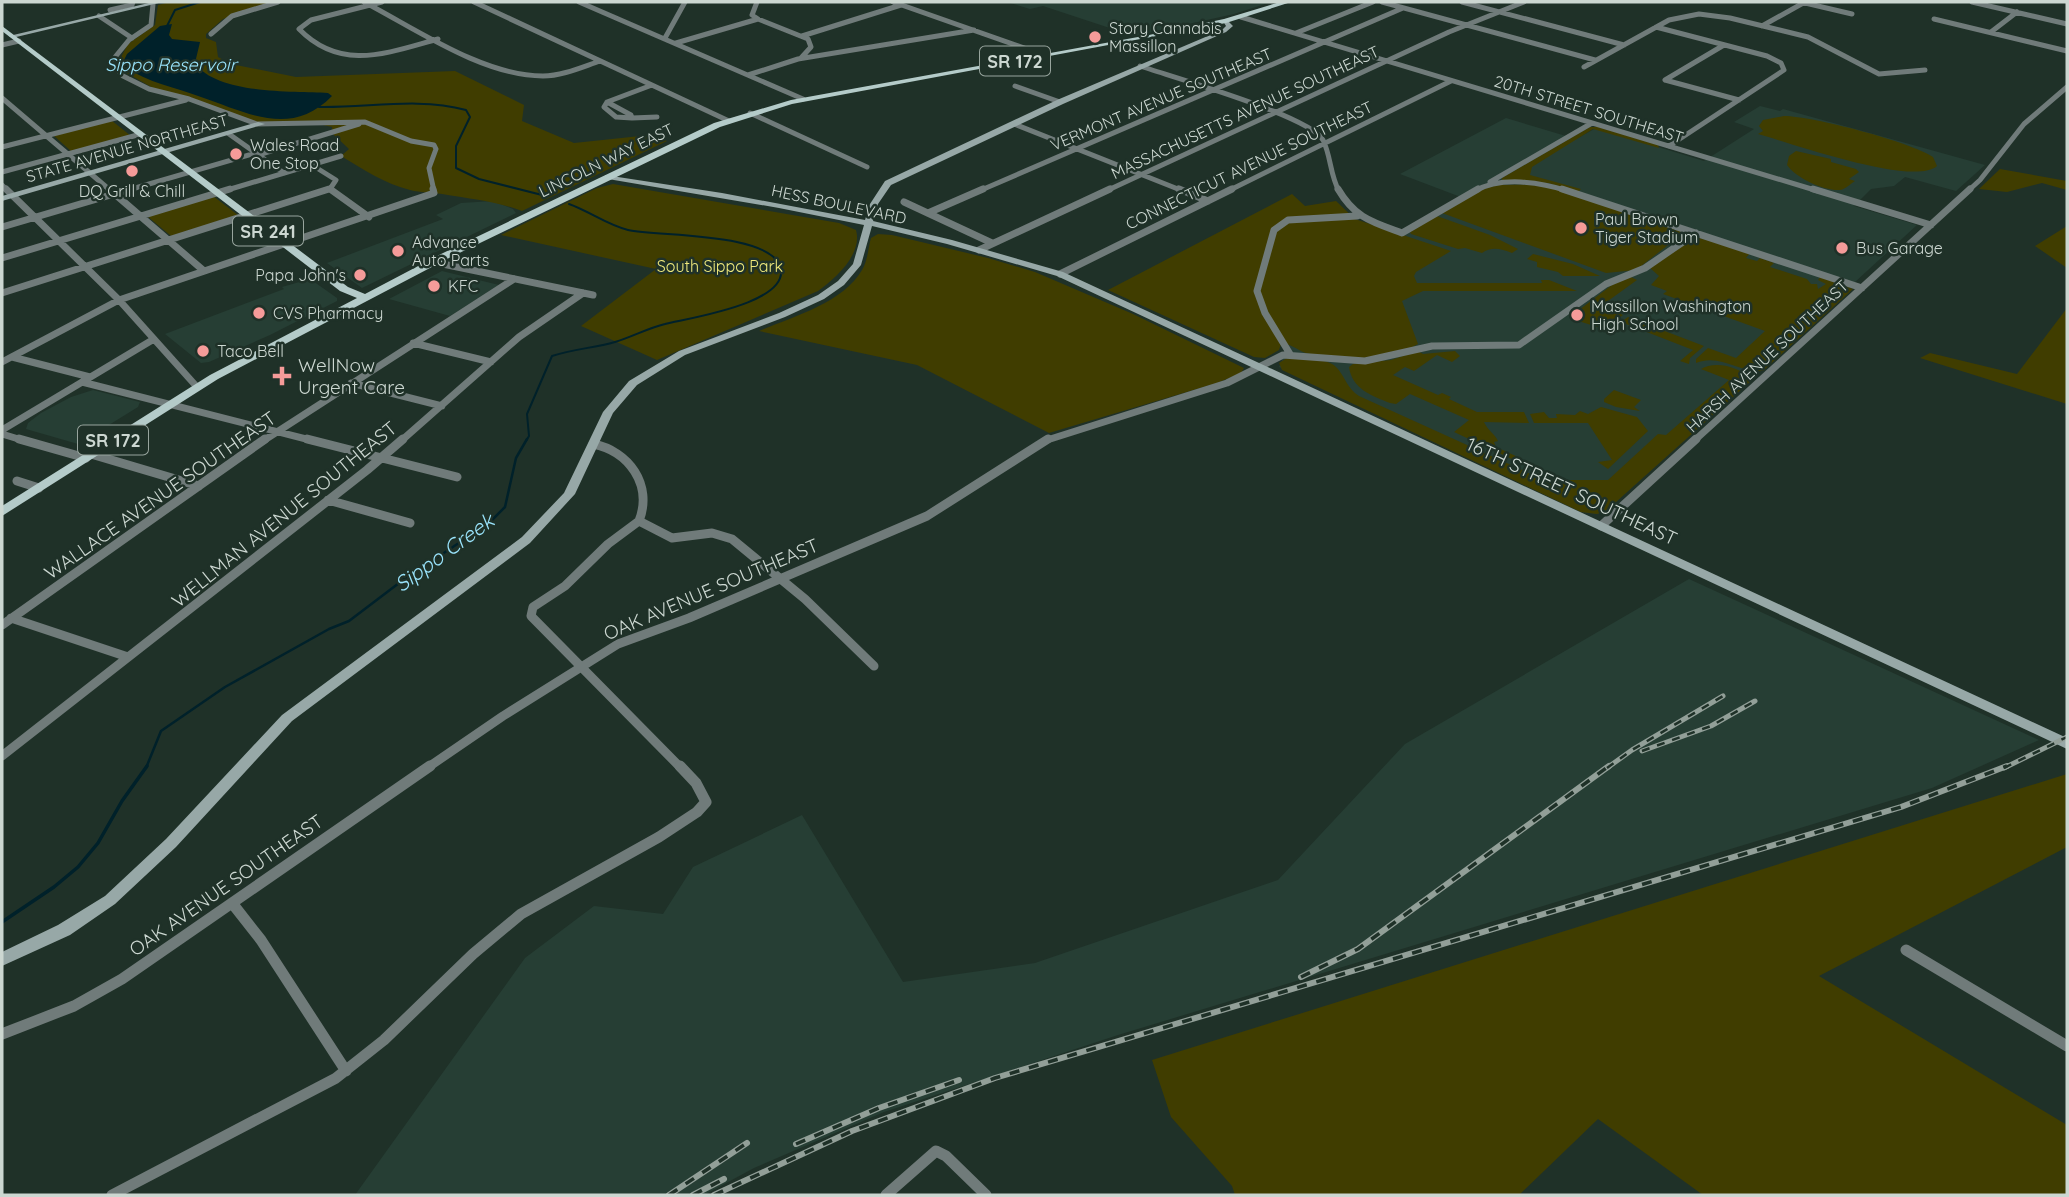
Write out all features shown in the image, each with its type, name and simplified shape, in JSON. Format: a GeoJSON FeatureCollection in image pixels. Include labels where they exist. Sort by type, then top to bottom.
{"type":"FeatureCollection","features":[{"type":"Feature","properties":{"kind":"main road","name":"LINCOLN WAY EAST"},"geometry":{"type":"LineString","coordinates":[[2,512],[197,387],[433,262],[729,121],[803,99],[1226,21],[1287,2]]}},
{"type":"Feature","properties":{"kind":"main road","name":"SR 241"},"geometry":{"type":"LineString","coordinates":[[2,28],[344,289],[366,298]]}},
{"type":"Feature","properties":{"kind":"street"},"geometry":{"type":"LineString","coordinates":[[110,10],[132,5],[134,2]]}},
{"type":"Feature","properties":{"kind":"street"},"geometry":{"type":"LineString","coordinates":[[211,34],[216,27],[230,18],[278,2]]}},
{"type":"Feature","properties":{"kind":"street"},"geometry":{"type":"LineString","coordinates":[[382,2],[367,3],[311,20],[299,29],[318,45],[352,57],[377,55],[438,39]]}},
{"type":"Feature","properties":{"kind":"street"},"geometry":{"type":"LineString","coordinates":[[474,2],[729,121]]}},
{"type":"Feature","properties":{"kind":"street"},"geometry":{"type":"LineString","coordinates":[[579,2],[803,99]]}},
{"type":"Feature","properties":{"kind":"street"},"geometry":{"type":"LineString","coordinates":[[665,38],[685,2]]}},
{"type":"Feature","properties":{"kind":"street"},"geometry":{"type":"LineString","coordinates":[[757,2],[752,15],[810,42],[811,47],[798,59]]}},
{"type":"Feature","properties":{"kind":"street"},"geometry":{"type":"LineString","coordinates":[[893,2],[1047,55]]}},
{"type":"Feature","properties":{"kind":"street"},"geometry":{"type":"LineString","coordinates":[[1296,33],[1373,2]]}},
{"type":"Feature","properties":{"kind":"street"},"geometry":{"type":"LineString","coordinates":[[1382,2],[1595,60]]}},
{"type":"Feature","properties":{"kind":"street"},"geometry":{"type":"LineString","coordinates":[[1462,2],[1624,45]]}},
{"type":"Feature","properties":{"kind":"street","name":"MASSACHUSETTS AVENUE SOUTHEAST"},"geometry":{"type":"LineString","coordinates":[[978,250],[1387,61],[1524,2]]}},
{"type":"Feature","properties":{"kind":"street"},"geometry":{"type":"LineString","coordinates":[[1762,26],[1803,2],[1852,14]]}},
{"type":"Feature","properties":{"kind":"street"},"geometry":{"type":"LineString","coordinates":[[1972,2],[2067,24]]}},
{"type":"Feature","properties":{"kind":"street"},"geometry":{"type":"LineString","coordinates":[[2,46],[16,38],[156,3],[151,25],[132,38],[112,61],[113,67],[149,89],[189,99],[261,124],[363,122],[436,147],[429,168],[434,192],[432,195],[119,300],[5,360]]}},
{"type":"Feature","properties":{"kind":"street"},"geometry":{"type":"LineString","coordinates":[[367,3],[492,65],[530,75],[557,74],[600,61]]}},
{"type":"Feature","properties":{"kind":"street"},"geometry":{"type":"LineString","coordinates":[[802,36],[902,5]]}},
{"type":"Feature","properties":{"kind":"street","name":"VERMONT AVENUE SOUTHEAST"},"geometry":{"type":"LineString","coordinates":[[928,213],[1404,8]]}},
{"type":"Feature","properties":{"kind":"street"},"geometry":{"type":"LineString","coordinates":[[1991,32],[2017,12]]}},
{"type":"Feature","properties":{"kind":"street"},"geometry":{"type":"LineString","coordinates":[[1584,67],[1679,16],[1699,14],[1816,39],[1858,61],[1858,64],[1875,74],[1925,70]]}},
{"type":"Feature","properties":{"kind":"street"},"geometry":{"type":"LineString","coordinates":[[99,16],[132,38]]}},
{"type":"Feature","properties":{"kind":"street","name":"20TH STREET SOUTHEAST"},"geometry":{"type":"LineString","coordinates":[[1241,17],[1931,225]]}},
{"type":"Feature","properties":{"kind":"street"},"geometry":{"type":"LineString","coordinates":[[676,43],[758,19]]}},
{"type":"Feature","properties":{"kind":"street"},"geometry":{"type":"LineString","coordinates":[[1934,19],[2067,51]]}},
{"type":"Feature","properties":{"kind":"street"},"geometry":{"type":"LineString","coordinates":[[2,959],[64,930],[110,900],[171,843],[287,718],[526,540],[569,494],[603,421],[618,398],[651,370],[698,346],[808,303],[841,283],[857,265],[877,198],[893,180],[1060,102],[1224,31],[1230,26],[1226,21]]}},
{"type":"Feature","properties":{"kind":"street"},"geometry":{"type":"LineString","coordinates":[[1656,27],[1767,56],[1781,63],[1783,72],[1669,146]]}},
{"type":"Feature","properties":{"kind":"street"},"geometry":{"type":"LineString","coordinates":[[748,75],[798,59],[974,30]]}},
{"type":"Feature","properties":{"kind":"street"},"geometry":{"type":"LineString","coordinates":[[1724,45],[1665,80],[1740,100]]}},
{"type":"Feature","properties":{"kind":"street"},"geometry":{"type":"LineString","coordinates":[[1140,66],[1276,112],[1306,125],[1318,133],[1324,143],[1336,190],[1349,208],[1358,216],[1402,233],[1592,123]]}},
{"type":"Feature","properties":{"kind":"street","name":"CONNECTICUT AVENUE SOUTHEAST"},"geometry":{"type":"LineString","coordinates":[[1060,274],[1451,80]]}},
{"type":"Feature","properties":{"kind":"street"},"geometry":{"type":"LineString","coordinates":[[652,85],[607,102],[632,118],[657,117]]}},
{"type":"Feature","properties":{"kind":"street"},"geometry":{"type":"LineString","coordinates":[[1015,86],[1060,102]]}},
{"type":"Feature","properties":{"kind":"street","name":"HARSH AVENUE SOUTHEAST"},"geometry":{"type":"LineString","coordinates":[[1601,526],[1988,172],[2024,124],[2067,86]]}},
{"type":"Feature","properties":{"kind":"street"},"geometry":{"type":"LineString","coordinates":[[2,99],[204,271]]}},
{"type":"Feature","properties":{"kind":"street"},"geometry":{"type":"LineString","coordinates":[[2,147],[189,99]]}},
{"type":"Feature","properties":{"kind":"street"},"geometry":{"type":"LineString","coordinates":[[750,113],[867,167]]}},
{"type":"Feature","properties":{"kind":"street"},"geometry":{"type":"LineString","coordinates":[[2,227],[363,122]]}},
{"type":"Feature","properties":{"kind":"street","name":"STATE AVENUE NORTHEAST"},"geometry":{"type":"LineString","coordinates":[[2,199],[261,124]]}},
{"type":"Feature","properties":{"kind":"street"},"geometry":{"type":"LineString","coordinates":[[1014,124],[1208,201]]}},
{"type":"Feature","properties":{"kind":"street"},"geometry":{"type":"LineString","coordinates":[[2,172],[141,134]]}},
{"type":"Feature","properties":{"kind":"street"},"geometry":{"type":"LineString","coordinates":[[229,134],[284,173]]}},
{"type":"Feature","properties":{"kind":"street"},"geometry":{"type":"LineString","coordinates":[[2,258],[341,156]]}},
{"type":"Feature","properties":{"kind":"street"},"geometry":{"type":"LineString","coordinates":[[2,293],[330,189],[336,180],[312,165]]}},
{"type":"Feature","properties":{"kind":"street","name":"HESS BOULEVARD"},"geometry":{"type":"LineString","coordinates":[[607,177],[778,205],[868,224],[978,250],[1060,274]]}},
{"type":"Feature","properties":{"kind":"street"},"geometry":{"type":"LineString","coordinates":[[1489,183],[1555,186],[1862,288]]}},
{"type":"Feature","properties":{"kind":"street"},"geometry":{"type":"LineString","coordinates":[[2,185],[119,300],[197,387]]}},
{"type":"Feature","properties":{"kind":"street"},"geometry":{"type":"LineString","coordinates":[[330,189],[369,217]]}},
{"type":"Feature","properties":{"kind":"street"},"geometry":{"type":"LineString","coordinates":[[904,202],[992,243]]}},
{"type":"Feature","properties":{"kind":"street"},"geometry":{"type":"LineString","coordinates":[[1358,216],[1288,220],[1274,230],[1257,291],[1265,313],[1290,354],[1354,361],[1387,358],[1426,346],[1519,345],[1606,284],[1645,268],[1696,233]]}},
{"type":"Feature","properties":{"kind":"street"},"geometry":{"type":"LineString","coordinates":[[433,262],[593,295]]}},
{"type":"Feature","properties":{"kind":"street","name":"16TH STREET SOUTHEAST"},"geometry":{"type":"LineString","coordinates":[[1060,274],[2067,744]]}},
{"type":"Feature","properties":{"kind":"street","name":"WALLACE AVENUE SOUTHEAST"},"geometry":{"type":"LineString","coordinates":[[2,625],[278,430],[514,279]]}},
{"type":"Feature","properties":{"kind":"street","name":"WELLMAN AVENUE SOUTHEAST"},"geometry":{"type":"LineString","coordinates":[[2,756],[383,457],[519,337],[583,293]]}},
{"type":"Feature","properties":{"kind":"street"},"geometry":{"type":"LineString","coordinates":[[2,432],[154,339]]}},
{"type":"Feature","properties":{"kind":"street"},"geometry":{"type":"LineString","coordinates":[[413,344],[491,362]]}},
{"type":"Feature","properties":{"kind":"street","name":"OAK AVENUE SOUTHEAST"},"geometry":{"type":"LineString","coordinates":[[2,1034],[43,1020],[100,992],[503,716],[629,638],[689,618],[941,509],[1024,452],[1051,437],[1212,388],[1261,368],[1279,356],[1290,354]]}},
{"type":"Feature","properties":{"kind":"street"},"geometry":{"type":"LineString","coordinates":[[5,360],[457,477]]}},
{"type":"Feature","properties":{"kind":"street"},"geometry":{"type":"LineString","coordinates":[[351,383],[442,406]]}},
{"type":"Feature","properties":{"kind":"street"},"geometry":{"type":"LineString","coordinates":[[2,432],[199,486]]}},
{"type":"Feature","properties":{"kind":"street"},"geometry":{"type":"LineString","coordinates":[[112,1195],[294,1101],[346,1071],[508,922],[584,876],[699,813],[706,802],[696,783],[534,621],[531,611],[565,586],[608,544],[639,522],[645,498],[638,476],[615,451],[593,444]]}},
{"type":"Feature","properties":{"kind":"street"},"geometry":{"type":"LineString","coordinates":[[17,481],[40,488]]}},
{"type":"Feature","properties":{"kind":"street"},"geometry":{"type":"LineString","coordinates":[[328,500],[410,523]]}},
{"type":"Feature","properties":{"kind":"street"},"geometry":{"type":"LineString","coordinates":[[639,522],[672,538],[712,533],[725,535],[816,608],[874,666]]}},
{"type":"Feature","properties":{"kind":"street"},"geometry":{"type":"LineString","coordinates":[[11,618],[128,657]]}},
{"type":"Feature","properties":{"kind":"street"},"geometry":{"type":"LineString","coordinates":[[232,903],[261,940],[346,1071]]}},
{"type":"Feature","properties":{"kind":"street"},"geometry":{"type":"LineString","coordinates":[[1906,950],[2067,1046]]}},
{"type":"Feature","properties":{"kind":"street"},"geometry":{"type":"LineString","coordinates":[[886,1195],[936,1151],[946,1156],[986,1195]]}},
{"type":"Feature","properties":{"kind":"shaded area"},"geometry":{"type":"Polygon","coordinates":[[[1007,2],[1271,2],[1234,14],[1134,36],[1043,6],[1030,9],[1007,2]]]}},
{"type":"Feature","properties":{"kind":"shaded area","name":"Massillon Washington High School"},"geometry":{"type":"Polygon","coordinates":[[[1760,106],[1780,111],[1783,109],[1985,165],[1956,191],[1905,177],[1894,186],[1871,189],[1854,206],[1917,225],[1607,510],[1597,514],[1581,512],[1279,367],[1290,343],[1439,248],[1403,236],[1466,199],[1400,174],[1506,118],[1576,139],[1596,128],[1704,161],[1754,129],[1734,122],[1760,106]]]}},
{"type":"Feature","properties":{"kind":"shaded area"},"geometry":{"type":"Polygon","coordinates":[[[493,201],[513,209],[516,213],[362,288],[327,263],[443,219],[436,215],[461,203],[493,201]]]}},
{"type":"Feature","properties":{"kind":"shaded area"},"geometry":{"type":"Polygon","coordinates":[[[442,271],[499,285],[450,316],[389,299],[442,271]]]}},
{"type":"Feature","properties":{"kind":"shaded area"},"geometry":{"type":"Polygon","coordinates":[[[310,279],[337,298],[337,301],[209,362],[201,363],[165,334],[284,289],[282,287],[310,279]]]}},
{"type":"Feature","properties":{"kind":"shaded area"},"geometry":{"type":"Polygon","coordinates":[[[93,390],[140,402],[138,407],[78,444],[26,429],[28,423],[41,413],[71,397],[93,390]]]}},
{"type":"Feature","properties":{"kind":"shaded area"},"geometry":{"type":"Polygon","coordinates":[[[1689,579],[2039,740],[1932,788],[1118,1035],[884,1112],[754,1168],[704,1195],[355,1195],[525,958],[594,906],[663,914],[693,867],[802,815],[903,982],[1035,963],[1278,880],[1405,744],[1689,579]]]}},
{"type":"Feature","properties":{"kind":"green space"},"geometry":{"type":"Polygon","coordinates":[[[170,2],[276,2],[223,19],[206,34],[206,38],[216,42],[218,57],[231,64],[296,77],[455,71],[524,105],[522,121],[574,143],[650,135],[667,141],[522,211],[483,201],[410,190],[383,180],[341,156],[349,149],[333,134],[332,127],[314,123],[259,123],[153,88],[116,67],[128,44],[155,25],[158,5],[170,2]]]}},
{"type":"Feature","properties":{"kind":"green space"},"geometry":{"type":"Polygon","coordinates":[[[1784,116],[1816,120],[1884,137],[1933,157],[1937,166],[1924,171],[1879,167],[1823,154],[1758,134],[1763,131],[1759,126],[1763,120],[1784,116]]]}},
{"type":"Feature","properties":{"kind":"green space"},"geometry":{"type":"Polygon","coordinates":[[[111,120],[131,136],[72,152],[53,135],[111,120]]]}},
{"type":"Feature","properties":{"kind":"green space"},"geometry":{"type":"Polygon","coordinates":[[[1590,127],[1658,145],[1659,148],[1593,129],[1532,167],[1530,175],[1581,189],[1578,192],[1548,183],[1502,181],[1502,178],[1590,127]]]}},
{"type":"Feature","properties":{"kind":"green space"},"geometry":{"type":"Polygon","coordinates":[[[1796,151],[1831,159],[1831,162],[1859,172],[1849,179],[1855,181],[1842,189],[1833,190],[1819,186],[1797,175],[1787,165],[1789,156],[1796,151]]]}},
{"type":"Feature","properties":{"kind":"green space"},"geometry":{"type":"Polygon","coordinates":[[[2000,169],[2067,181],[2067,190],[2042,183],[2007,192],[1979,189],[2000,169]]]}},
{"type":"Feature","properties":{"kind":"green space","name":"South Sippo Park"},"geometry":{"type":"Polygon","coordinates":[[[613,184],[839,223],[856,230],[855,248],[846,265],[818,291],[657,360],[581,326],[656,269],[501,235],[597,188],[613,184]]]}},
{"type":"Feature","properties":{"kind":"green space","name":"Paul Brown Tiger Stadium"},"geometry":{"type":"Polygon","coordinates":[[[1543,184],[1682,232],[1681,235],[1636,270],[1606,273],[1442,213],[1483,189],[1498,185],[1543,184]]]}},
{"type":"Feature","properties":{"kind":"green space"},"geometry":{"type":"Polygon","coordinates":[[[1292,194],[1305,206],[1336,201],[1355,219],[1451,251],[1416,272],[1414,276],[1417,283],[1542,283],[1541,280],[1549,280],[1577,291],[1423,291],[1402,301],[1418,344],[1406,350],[1379,357],[1337,358],[1310,354],[1281,344],[1279,350],[1265,358],[1254,357],[1108,290],[1292,194]]]}},
{"type":"Feature","properties":{"kind":"green space"},"geometry":{"type":"Polygon","coordinates":[[[213,196],[238,215],[171,236],[147,216],[213,196]]]}},
{"type":"Feature","properties":{"kind":"green space"},"geometry":{"type":"Polygon","coordinates":[[[1437,216],[1490,235],[1518,249],[1512,253],[1493,249],[1482,253],[1465,248],[1458,249],[1411,234],[1410,232],[1437,216]]]}},
{"type":"Feature","properties":{"kind":"green space"},"geometry":{"type":"Polygon","coordinates":[[[2067,226],[2067,268],[2035,246],[2067,226]]]}},
{"type":"Feature","properties":{"kind":"green space"},"geometry":{"type":"Polygon","coordinates":[[[878,234],[988,258],[1035,272],[1133,314],[1244,368],[1241,373],[1217,383],[1049,433],[917,365],[759,331],[816,308],[843,291],[862,270],[871,238],[878,234]]]}},
{"type":"Feature","properties":{"kind":"green space"},"geometry":{"type":"Polygon","coordinates":[[[1700,238],[1750,253],[1746,258],[1757,261],[1760,258],[1774,263],[1770,267],[1807,279],[1811,284],[1817,284],[1818,289],[1826,284],[1818,280],[1820,277],[1853,289],[1763,371],[1713,360],[1696,363],[1696,359],[1708,348],[1736,358],[1765,331],[1663,294],[1667,291],[1651,285],[1659,276],[1650,268],[1691,239],[1700,238]]]}},
{"type":"Feature","properties":{"kind":"green space"},"geometry":{"type":"Polygon","coordinates":[[[1533,254],[1573,264],[1600,276],[1563,276],[1558,272],[1537,267],[1537,262],[1527,259],[1533,254]]]}},
{"type":"Feature","properties":{"kind":"green space"},"geometry":{"type":"Polygon","coordinates":[[[1629,276],[1637,280],[1601,306],[1623,315],[1604,329],[1572,319],[1571,316],[1612,285],[1629,276]]]}},
{"type":"Feature","properties":{"kind":"green space"},"geometry":{"type":"Polygon","coordinates":[[[2067,308],[2067,404],[1920,358],[1930,353],[2017,374],[2067,308]]]}},
{"type":"Feature","properties":{"kind":"green space"},"geometry":{"type":"Polygon","coordinates":[[[1628,317],[1704,346],[1690,358],[1689,364],[1680,361],[1693,350],[1621,322],[1628,317]]]}},
{"type":"Feature","properties":{"kind":"green space"},"geometry":{"type":"Polygon","coordinates":[[[1418,351],[1423,354],[1455,351],[1460,356],[1452,362],[1437,355],[1414,371],[1405,367],[1393,375],[1438,395],[1442,393],[1477,412],[1524,412],[1529,423],[1484,422],[1498,441],[1494,442],[1496,447],[1520,458],[1516,461],[1454,432],[1469,420],[1410,394],[1396,404],[1376,398],[1364,391],[1351,375],[1349,367],[1353,364],[1391,360],[1418,351]]]}},
{"type":"Feature","properties":{"kind":"green space"},"geometry":{"type":"Polygon","coordinates":[[[1287,358],[1328,362],[1338,369],[1349,387],[1359,396],[1544,480],[1608,480],[1658,434],[1666,435],[1729,380],[1701,369],[1707,366],[1728,366],[1752,380],[1606,511],[1597,514],[1581,512],[1282,370],[1279,363],[1287,358]]]}},
{"type":"Feature","properties":{"kind":"green space"},"geometry":{"type":"Polygon","coordinates":[[[1614,390],[1641,400],[1634,407],[1640,411],[1604,402],[1614,390]]]}},
{"type":"Feature","properties":{"kind":"green space"},"geometry":{"type":"Polygon","coordinates":[[[1601,407],[1637,417],[1648,431],[1608,469],[1598,462],[1612,460],[1588,423],[1534,423],[1530,414],[1544,412],[1549,418],[1557,418],[1556,414],[1575,415],[1580,411],[1588,414],[1601,407]]]}},
{"type":"Feature","properties":{"kind":"green space"},"geometry":{"type":"Polygon","coordinates":[[[2067,774],[2067,847],[1819,976],[2067,1125],[2067,1195],[1703,1195],[1598,1119],[1519,1195],[1235,1195],[1232,1186],[1171,1117],[1152,1060],[2067,774]]]}},
{"type":"Feature","properties":{"kind":"water","name":"Sippo Reservoir"},"geometry":{"type":"Polygon","coordinates":[[[172,24],[169,35],[172,39],[200,42],[195,63],[220,81],[257,89],[328,93],[332,96],[317,109],[301,116],[269,118],[236,110],[162,84],[125,67],[127,54],[160,26],[172,24]]]}},
{"type":"Feature","properties":{"kind":"waterway","name":"Sippo Creek"},"geometry":{"type":"LineString","coordinates":[[167,26],[175,10],[200,2]]}},
{"type":"Feature","properties":{"kind":"waterway","name":"Sippo Creek"},"geometry":{"type":"LineString","coordinates":[[319,107],[429,104],[466,110],[470,117],[456,146],[456,168],[479,179],[546,196]]}},
{"type":"Feature","properties":{"kind":"waterway","name":"Sippo Creek"},"geometry":{"type":"LineString","coordinates":[[526,441],[529,436],[527,414],[552,356],[615,342],[659,326],[736,307],[771,290],[780,279],[780,266],[771,255],[755,247],[711,238],[628,230],[569,204]]}},
{"type":"Feature","properties":{"kind":"waterway","name":"Sippo Creek"},"geometry":{"type":"LineString","coordinates":[[147,767],[161,731],[225,687],[329,629],[349,621],[403,580],[489,523],[505,507],[516,458],[527,439]]}},
{"type":"Feature","properties":{"kind":"waterway","name":"Sippo Creek"},"geometry":{"type":"LineString","coordinates":[[2,922],[54,887],[78,867],[98,843],[122,801],[147,767]]}},
{"type":"Feature","properties":{"kind":"railway"},"geometry":{"type":"LineString","coordinates":[[1607,768],[1632,750],[1723,696]]}},
{"type":"Feature","properties":{"kind":"railway"},"geometry":{"type":"LineString","coordinates":[[1642,751],[1711,726],[1755,701]]}},
{"type":"Feature","properties":{"kind":"railway"},"geometry":{"type":"LineString","coordinates":[[2004,768],[2067,737]]}},
{"type":"Feature","properties":{"kind":"railway"},"geometry":{"type":"LineString","coordinates":[[1301,977],[1358,949],[1609,766]]}},
{"type":"Feature","properties":{"kind":"railway"},"geometry":{"type":"LineString","coordinates":[[714,1195],[852,1131],[995,1078],[1901,807],[2007,766]]}},
{"type":"Feature","properties":{"kind":"railway"},"geometry":{"type":"LineString","coordinates":[[796,1144],[879,1108],[959,1080]]}},
{"type":"Feature","properties":{"kind":"railway"},"geometry":{"type":"LineString","coordinates":[[669,1195],[747,1143]]}},
{"type":"Feature","properties":{"kind":"railway"},"geometry":{"type":"LineString","coordinates":[[693,1195],[724,1179]]}},
{"type":"Feature","properties":{"kind":"place","name":"Story Cannabis Massillon"},"geometry":{"type":"Point","coordinates":[1095,37]}},
{"type":"Feature","properties":{"kind":"place","name":"Wales Road One Stop"},"geometry":{"type":"Point","coordinates":[236,154]}},
{"type":"Feature","properties":{"kind":"place","name":"DQ Grill & Chill"},"geometry":{"type":"Point","coordinates":[132,171]}},
{"type":"Feature","properties":{"kind":"place","name":"Paul Brown Tiger Stadium"},"geometry":{"type":"Point","coordinates":[1581,228]}},
{"type":"Feature","properties":{"kind":"place","name":"Bus Garage"},"geometry":{"type":"Point","coordinates":[1842,248]}},
{"type":"Feature","properties":{"kind":"place","name":"Advance Auto Parts"},"geometry":{"type":"Point","coordinates":[398,251]}},
{"type":"Feature","properties":{"kind":"place","name":"Papa John's"},"geometry":{"type":"Point","coordinates":[360,275]}},
{"type":"Feature","properties":{"kind":"place","name":"KFC"},"geometry":{"type":"Point","coordinates":[434,286]}},
{"type":"Feature","properties":{"kind":"place","name":"CVS Pharmacy"},"geometry":{"type":"Point","coordinates":[259,313]}},
{"type":"Feature","properties":{"kind":"place","name":"Massillon Washington High School"},"geometry":{"type":"Point","coordinates":[1577,315]}},
{"type":"Feature","properties":{"kind":"place","name":"Taco Bell"},"geometry":{"type":"Point","coordinates":[203,351]}},
{"type":"Feature","properties":{"kind":"place","name":"WellNow Urgent Care"},"geometry":{"type":"Point","coordinates":[282,376]}}]}
